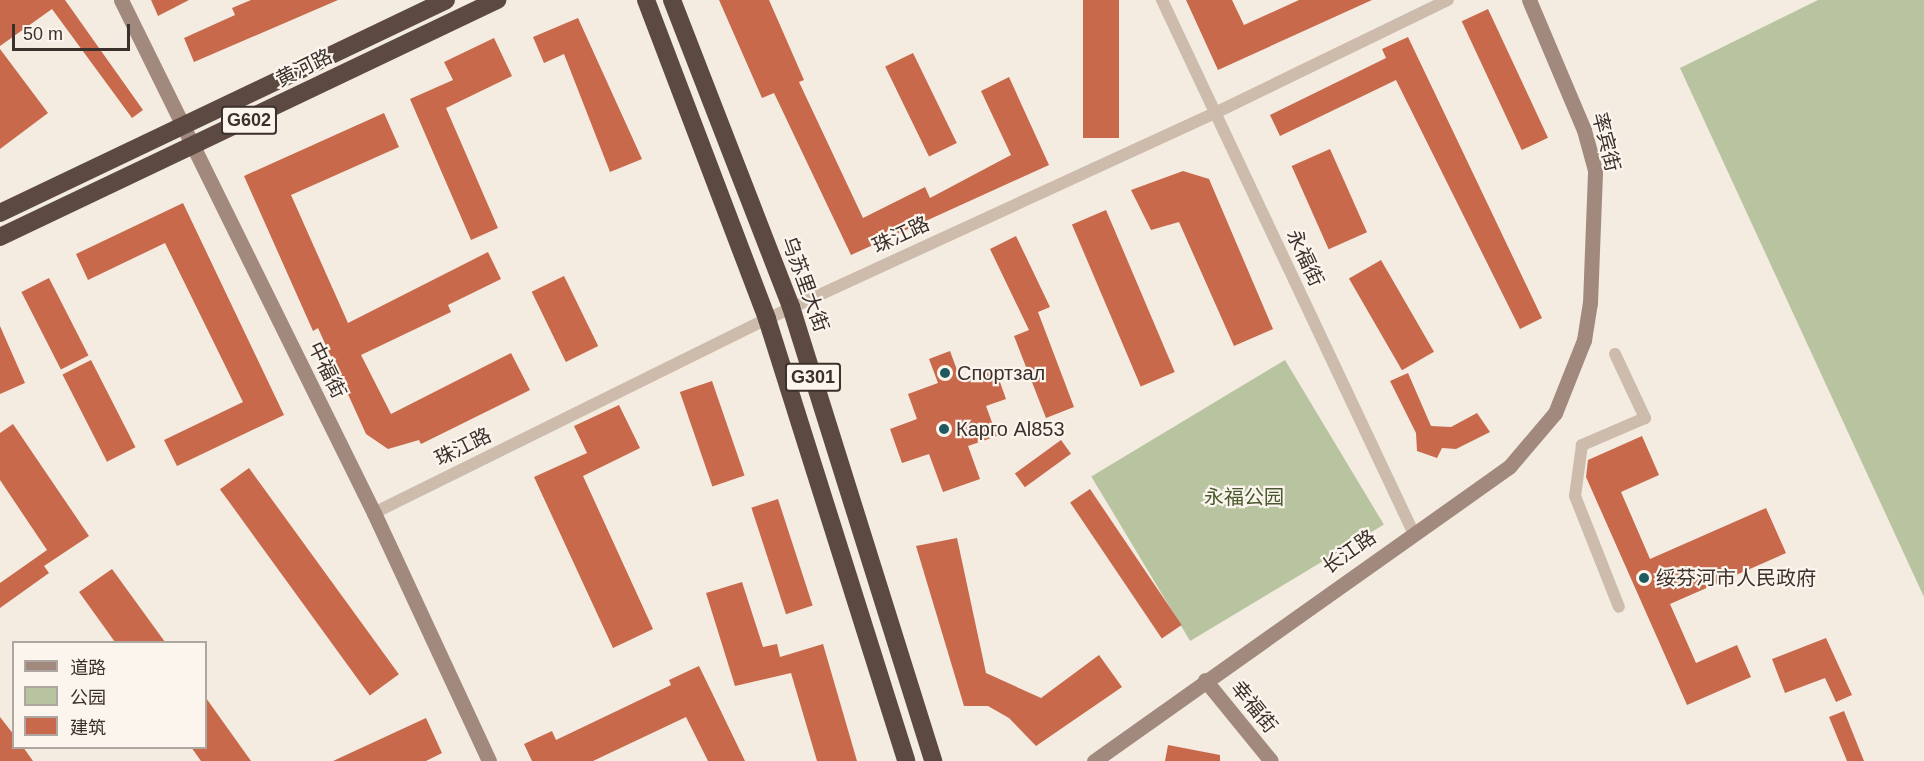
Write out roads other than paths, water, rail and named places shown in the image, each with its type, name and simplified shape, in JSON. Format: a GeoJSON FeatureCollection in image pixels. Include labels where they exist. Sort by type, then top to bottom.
{"type":"FeatureCollection","features":[{"type":"Feature","properties":{"kind":"highway","name":"黄河路"},"geometry":{"type":"LineString","coordinates":[[0,213],[446,0]]}},
{"type":"Feature","properties":{"kind":"highway","name":"黄河路"},"geometry":{"type":"LineString","coordinates":[[0,237],[497,0]]}},
{"type":"Feature","properties":{"kind":"highway","name":"G301"},"geometry":{"type":"LineString","coordinates":[[646,0],[767,319],[906,761]]}},
{"type":"Feature","properties":{"kind":"highway","name":"乌苏里大街"},"geometry":{"type":"LineString","coordinates":[[672,0],[791,307],[933,761]]}},
{"type":"Feature","properties":{"kind":"street","name":"中福街"},"geometry":{"type":"LineString","coordinates":[[121,0],[374,513],[489,761]]}},
{"type":"Feature","properties":{"kind":"street","name":"永福街"},"geometry":{"type":"LineString","coordinates":[[1161,0],[1413,532]]}},
{"type":"Feature","properties":{"kind":"street","name":"珠江路"},"geometry":{"type":"LineString","coordinates":[[374,513],[791,307],[1215,113],[1448,0]]}},
{"type":"Feature","properties":{"kind":"street","name":"率宾街"},"geometry":{"type":"LineString","coordinates":[[1528,0],[1584,130],[1595,170],[1595,255],[1584,340]]}},
{"type":"Feature","properties":{"kind":"street","name":"长江路"},"geometry":{"type":"LineString","coordinates":[[1094,761],[1413,532],[1509,468],[1532,444],[1555,413],[1584,340]]}},
{"type":"Feature","properties":{"kind":"street"},"geometry":{"type":"LineString","coordinates":[[1615,354],[1645,418],[1582,445],[1575,496],[1618,607]]}},
{"type":"Feature","properties":{"kind":"street","name":"幸福街"},"geometry":{"type":"LineString","coordinates":[[1205,680],[1270,761]]}},
{"type":"Feature","properties":{"kind":"place","name":"Спортзал"},"geometry":{"type":"Point","coordinates":[945,373]}},
{"type":"Feature","properties":{"kind":"place","name":"Карго Al853"},"geometry":{"type":"Point","coordinates":[944,429]}},
{"type":"Feature","properties":{"kind":"place","name":"绥芬河市人民政府"},"geometry":{"type":"Point","coordinates":[1644,578]}},
{"type":"Feature","properties":{"kind":"park label","name":"永福公园"},"geometry":{"type":"Point","coordinates":[1244,497]}}]}
